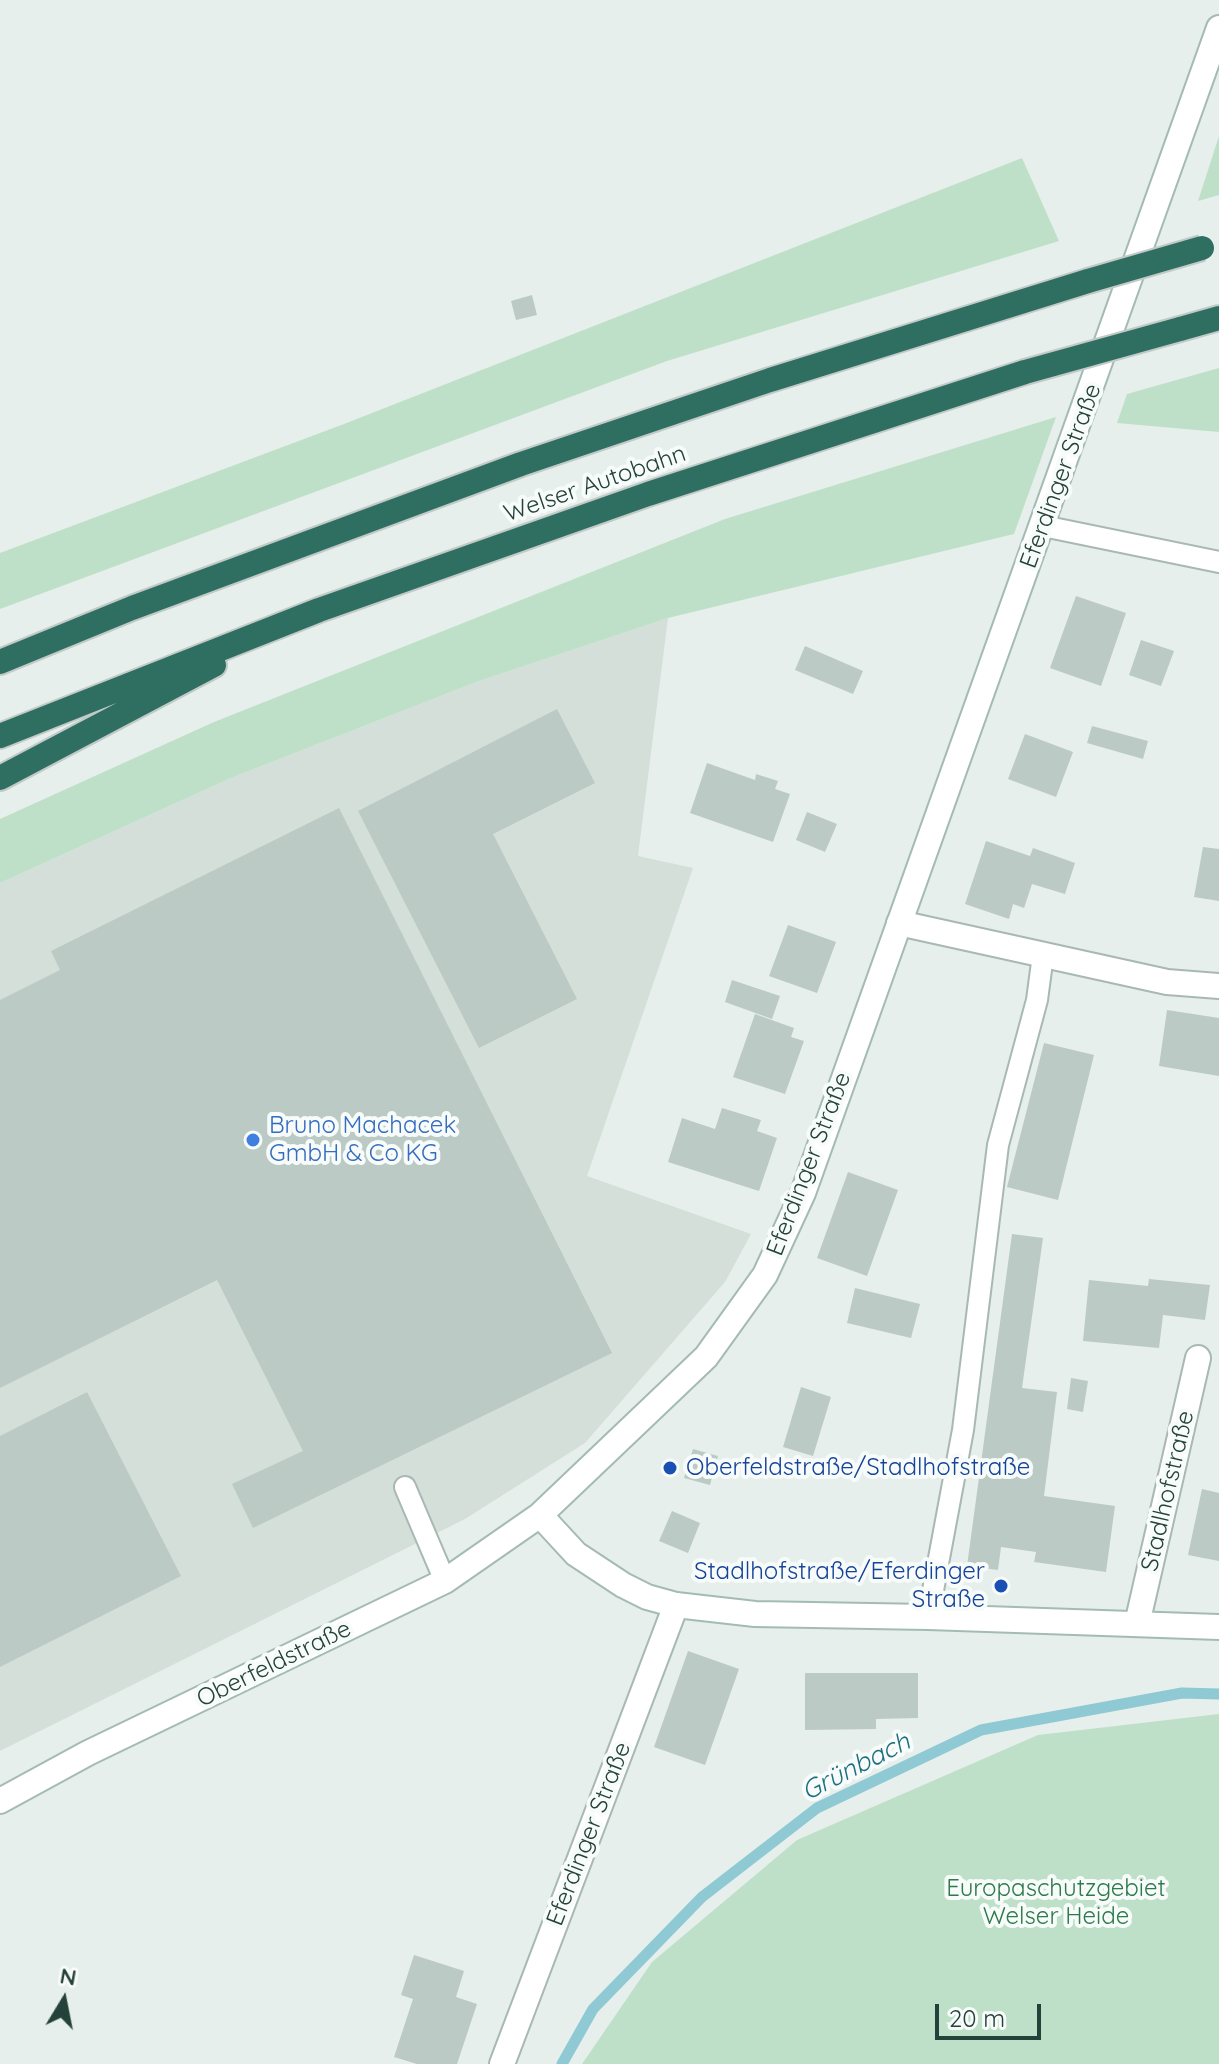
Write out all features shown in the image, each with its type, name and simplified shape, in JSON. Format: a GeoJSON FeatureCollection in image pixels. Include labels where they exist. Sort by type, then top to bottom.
{"type":"FeatureCollection","features":[{"type":"Feature","properties":{"kind":"highway","name":"Welser Autobahn"},"geometry":{"type":"LineString","coordinates":[[0,662],[132,608],[521,464],[770,380],[1210,246]]}},
{"type":"Feature","properties":{"kind":"highway","name":"Welser Autobahn"},"geometry":{"type":"LineString","coordinates":[[0,736],[319,610],[648,494],[1025,372],[1219,318]]}},
{"type":"Feature","properties":{"kind":"highway"},"geometry":{"type":"LineString","coordinates":[[0,778],[319,610]]}},
{"type":"Feature","properties":{"kind":"main road","name":"Eferdinger Straße"},"geometry":{"type":"LineString","coordinates":[[540,1515],[706,1357],[765,1275],[803,1193],[1219,28]]}},
{"type":"Feature","properties":{"kind":"main road"},"geometry":{"type":"LineString","coordinates":[[899,923],[1167,982],[1219,986]]}},
{"type":"Feature","properties":{"kind":"main road","name":"Stadlhofstraße"},"geometry":{"type":"LineString","coordinates":[[1137,1624],[1198,1358]]}},
{"type":"Feature","properties":{"kind":"main road"},"geometry":{"type":"LineString","coordinates":[[540,1515],[576,1554],[623,1585],[647,1597],[676,1605],[755,1614],[1219,1627]]}},
{"type":"Feature","properties":{"kind":"main road","name":"Oberfeldstraße"},"geometry":{"type":"LineString","coordinates":[[0,1801],[88,1753],[445,1581],[540,1515]]}},
{"type":"Feature","properties":{"kind":"main road","name":"Eferdinger Straße"},"geometry":{"type":"LineString","coordinates":[[502,2064],[676,1605]]}},
{"type":"Feature","properties":{"kind":"lane"},"geometry":{"type":"LineString","coordinates":[[1043,526],[1219,562]]}},
{"type":"Feature","properties":{"kind":"lane"},"geometry":{"type":"LineString","coordinates":[[928,1617],[963,1430],[998,1145],[1037,1000],[1043,955]]}},
{"type":"Feature","properties":{"kind":"lane"},"geometry":{"type":"LineString","coordinates":[[405,1487],[445,1581]]}},
{"type":"Feature","properties":{"kind":"shaded area"},"geometry":{"type":"Polygon","coordinates":[[[668,618],[638,856],[693,868],[587,1176],[751,1234],[725,1282],[585,1443],[465,1519],[0,1751],[0,883],[231,778],[479,681],[668,618]]]}},
{"type":"Feature","properties":{"kind":"green space"},"geometry":{"type":"Polygon","coordinates":[[[1219,136],[1219,195],[1198,201],[1219,136]]]}},
{"type":"Feature","properties":{"kind":"green space"},"geometry":{"type":"Polygon","coordinates":[[[1022,158],[1059,241],[667,361],[0,609],[0,553],[344,424],[1022,158]]]}},
{"type":"Feature","properties":{"kind":"green space"},"geometry":{"type":"Polygon","coordinates":[[[1219,368],[1219,432],[1117,423],[1127,394],[1219,368]]]}},
{"type":"Feature","properties":{"kind":"green space"},"geometry":{"type":"Polygon","coordinates":[[[1056,417],[1014,534],[668,618],[479,681],[231,778],[0,883],[0,819],[214,722],[725,519],[1056,417]]]}},
{"type":"Feature","properties":{"kind":"green space","name":"Europaschutzgebiet Welser Heide"},"geometry":{"type":"Polygon","coordinates":[[[1219,1714],[1219,2064],[582,2064],[652,1962],[797,1840],[1038,1735],[1219,1714]]]}},
{"type":"Feature","properties":{"kind":"building"},"geometry":{"type":"Polygon","coordinates":[[[532,295],[537,315],[516,320],[511,301],[532,295]]]}},
{"type":"Feature","properties":{"kind":"building"},"geometry":{"type":"Polygon","coordinates":[[[1076,596],[1126,613],[1101,686],[1050,668],[1076,596]]]}},
{"type":"Feature","properties":{"kind":"building"},"geometry":{"type":"Polygon","coordinates":[[[1141,640],[1174,651],[1161,686],[1129,675],[1141,640]]]}},
{"type":"Feature","properties":{"kind":"building"},"geometry":{"type":"Polygon","coordinates":[[[805,646],[863,671],[853,694],[795,670],[805,646]]]}},
{"type":"Feature","properties":{"kind":"building"},"geometry":{"type":"Polygon","coordinates":[[[557,709],[595,783],[493,834],[577,999],[479,1048],[358,811],[557,709]]]}},
{"type":"Feature","properties":{"kind":"building"},"geometry":{"type":"Polygon","coordinates":[[[1092,726],[1148,741],[1143,759],[1087,743],[1092,726]]]}},
{"type":"Feature","properties":{"kind":"building"},"geometry":{"type":"Polygon","coordinates":[[[1025,734],[1073,752],[1056,797],[1008,779],[1025,734]]]}},
{"type":"Feature","properties":{"kind":"building"},"geometry":{"type":"Polygon","coordinates":[[[707,763],[755,780],[756,774],[778,781],[775,789],[790,794],[773,842],[690,813],[707,763]]]}},
{"type":"Feature","properties":{"kind":"building","name":"Bruno Machacek GmbH & Co KG"},"geometry":{"type":"Polygon","coordinates":[[[339,808],[612,1353],[253,1528],[232,1484],[303,1451],[217,1280],[0,1388],[0,1000],[60,970],[51,951],[339,808]]]}},
{"type":"Feature","properties":{"kind":"building"},"geometry":{"type":"Polygon","coordinates":[[[807,812],[837,824],[825,852],[796,840],[807,812]]]}},
{"type":"Feature","properties":{"kind":"building"},"geometry":{"type":"Polygon","coordinates":[[[986,841],[1030,856],[1033,848],[1075,863],[1065,894],[1032,884],[1024,908],[1013,904],[1009,919],[965,904],[986,841]]]}},
{"type":"Feature","properties":{"kind":"building"},"geometry":{"type":"Polygon","coordinates":[[[1203,847],[1219,849],[1219,901],[1194,897],[1203,847]]]}},
{"type":"Feature","properties":{"kind":"building"},"geometry":{"type":"Polygon","coordinates":[[[788,925],[836,942],[817,993],[769,976],[788,925]]]}},
{"type":"Feature","properties":{"kind":"building"},"geometry":{"type":"Polygon","coordinates":[[[732,980],[780,996],[772,1019],[725,1002],[732,980]]]}},
{"type":"Feature","properties":{"kind":"building"},"geometry":{"type":"Polygon","coordinates":[[[1167,1010],[1219,1018],[1219,1076],[1159,1066],[1167,1010]]]}},
{"type":"Feature","properties":{"kind":"building"},"geometry":{"type":"Polygon","coordinates":[[[755,1014],[794,1028],[791,1037],[804,1041],[785,1094],[733,1077],[755,1014]]]}},
{"type":"Feature","properties":{"kind":"building"},"geometry":{"type":"Polygon","coordinates":[[[1044,1043],[1094,1055],[1058,1200],[1007,1187],[1044,1043]]]}},
{"type":"Feature","properties":{"kind":"building"},"geometry":{"type":"Polygon","coordinates":[[[722,1108],[761,1120],[757,1131],[777,1138],[759,1191],[668,1162],[682,1118],[715,1129],[722,1108]]]}},
{"type":"Feature","properties":{"kind":"building"},"geometry":{"type":"Polygon","coordinates":[[[848,1172],[898,1190],[867,1276],[817,1258],[848,1172]]]}},
{"type":"Feature","properties":{"kind":"building"},"geometry":{"type":"Polygon","coordinates":[[[1012,1234],[1043,1238],[1022,1388],[1057,1392],[1044,1496],[1115,1506],[1106,1572],[1034,1562],[1036,1552],[1001,1547],[998,1570],[967,1566],[1012,1234]]]}},
{"type":"Feature","properties":{"kind":"building"},"geometry":{"type":"Polygon","coordinates":[[[1149,1279],[1210,1285],[1205,1320],[1163,1315],[1159,1348],[1083,1341],[1089,1280],[1148,1286],[1149,1279]]]}},
{"type":"Feature","properties":{"kind":"building"},"geometry":{"type":"Polygon","coordinates":[[[855,1288],[920,1304],[911,1338],[847,1323],[855,1288]]]}},
{"type":"Feature","properties":{"kind":"building"},"geometry":{"type":"Polygon","coordinates":[[[1071,1378],[1088,1381],[1083,1412],[1067,1409],[1071,1378]]]}},
{"type":"Feature","properties":{"kind":"building"},"geometry":{"type":"Polygon","coordinates":[[[801,1387],[831,1397],[813,1456],[783,1447],[801,1387]]]}},
{"type":"Feature","properties":{"kind":"building"},"geometry":{"type":"Polygon","coordinates":[[[87,1392],[181,1576],[0,1667],[0,1436],[87,1392]]]}},
{"type":"Feature","properties":{"kind":"building"},"geometry":{"type":"Polygon","coordinates":[[[693,1449],[718,1456],[710,1485],[684,1478],[693,1449]]]}},
{"type":"Feature","properties":{"kind":"building"},"geometry":{"type":"Polygon","coordinates":[[[1202,1489],[1219,1493],[1219,1561],[1188,1555],[1202,1489]]]}},
{"type":"Feature","properties":{"kind":"building"},"geometry":{"type":"Polygon","coordinates":[[[672,1511],[700,1523],[688,1553],[659,1541],[672,1511]]]}},
{"type":"Feature","properties":{"kind":"building"},"geometry":{"type":"Polygon","coordinates":[[[688,1651],[739,1669],[705,1765],[654,1747],[688,1651]]]}},
{"type":"Feature","properties":{"kind":"building"},"geometry":{"type":"Polygon","coordinates":[[[805,1673],[918,1673],[918,1718],[876,1719],[876,1729],[805,1730],[805,1673]]]}},
{"type":"Feature","properties":{"kind":"building"},"geometry":{"type":"Polygon","coordinates":[[[414,1955],[464,1971],[456,1997],[477,2004],[457,2064],[417,2064],[394,2057],[413,1999],[401,1995],[414,1955]]]}},
{"type":"Feature","properties":{"kind":"waterway","name":"Grünbach"},"geometry":{"type":"LineString","coordinates":[[562,2064],[593,2009],[702,1897],[817,1808],[981,1730],[1182,1693],[1219,1694]]}},
{"type":"Feature","properties":{"kind":"place","name":"Bruno Machacek GmbH & Co KG"},"geometry":{"type":"Point","coordinates":[253,1140]}},
{"type":"Feature","properties":{"kind":"place","name":"Oberfeldstraße/Stadlhofstraße"},"geometry":{"type":"Point","coordinates":[670,1468]}},
{"type":"Feature","properties":{"kind":"place","name":"Stadlhofstraße/Eferdinger Straße"},"geometry":{"type":"Point","coordinates":[1001,1586]}}]}
